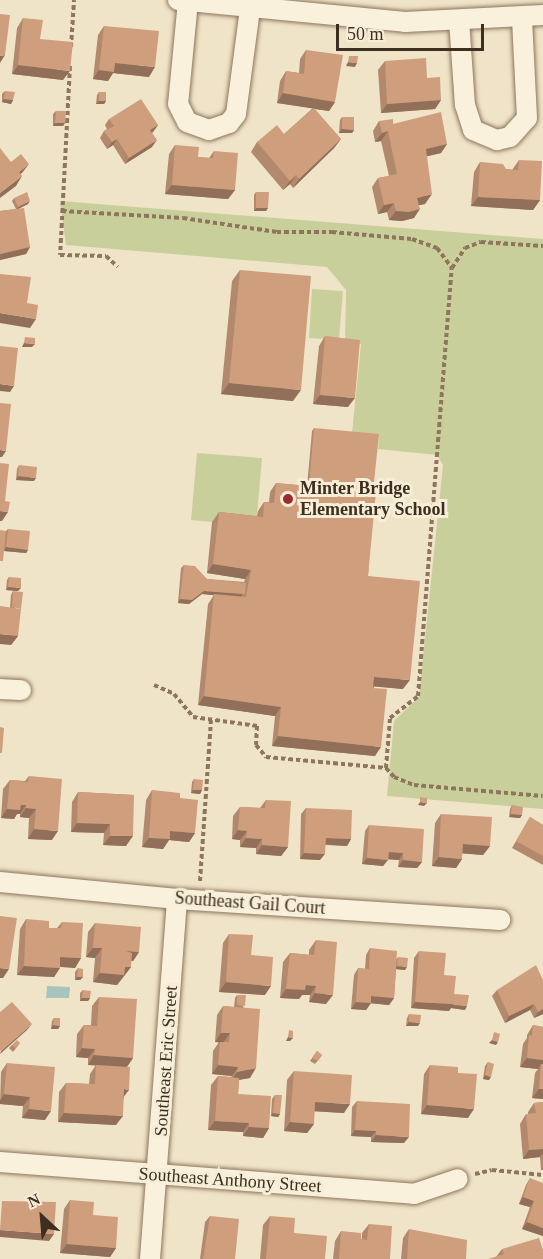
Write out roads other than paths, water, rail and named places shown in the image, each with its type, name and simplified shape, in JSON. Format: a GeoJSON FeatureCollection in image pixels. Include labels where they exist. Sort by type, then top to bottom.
{"type":"FeatureCollection","features":[{"type":"Feature","properties":{"kind":"street"},"geometry":{"type":"LineString","coordinates":[[250,9],[236,114],[229,123],[209,130],[187,122],[178,104],[183,1],[250,9],[338,9],[459,20],[543,15]]}},
{"type":"Feature","properties":{"kind":"street"},"geometry":{"type":"LineString","coordinates":[[459,20],[465,105],[473,130],[497,140],[510,137],[527,118],[522,18]]}},
{"type":"Feature","properties":{"kind":"street"},"geometry":{"type":"LineString","coordinates":[[0,688],[21,690]]}},
{"type":"Feature","properties":{"kind":"street","name":"Southeast Gail Court"},"geometry":{"type":"LineString","coordinates":[[0,882],[177,899],[500,920]]}},
{"type":"Feature","properties":{"kind":"street","name":"Southeast Eric Street"},"geometry":{"type":"LineString","coordinates":[[150,1259],[177,899]]}},
{"type":"Feature","properties":{"kind":"street","name":"Southeast Anthony Street"},"geometry":{"type":"LineString","coordinates":[[0,1162],[414,1194],[458,1179]]}},
{"type":"Feature","properties":{"kind":"water"},"geometry":{"type":"Polygon","coordinates":[[[47,986],[70,987],[69,998],[46,998],[47,986]]]}},
{"type":"Feature","properties":{"kind":"place","name":"Minter Bridge Elementary School"},"geometry":{"type":"Point","coordinates":[288,499]}}]}
